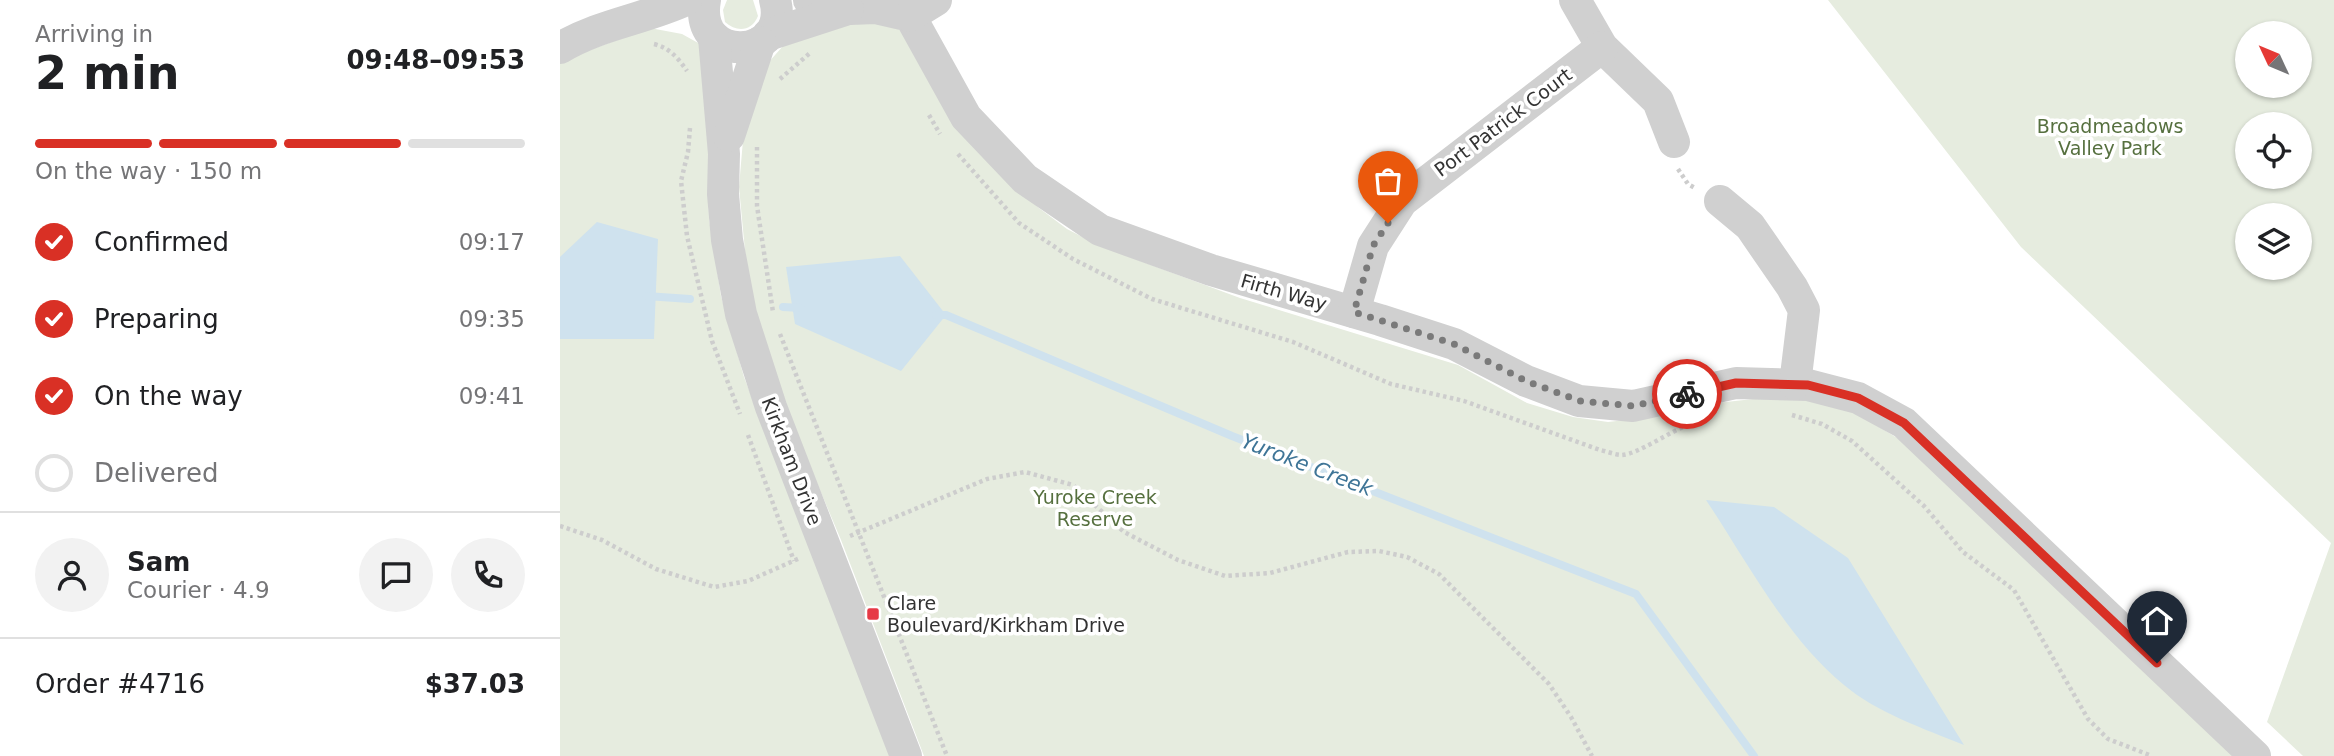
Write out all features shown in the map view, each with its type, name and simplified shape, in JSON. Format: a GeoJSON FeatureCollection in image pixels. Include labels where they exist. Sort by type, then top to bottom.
{"type":"FeatureCollection","features":[{"type":"Feature","properties":{"kind":"street"},"geometry":{"type":"LineString","coordinates":[[560,48],[605,26],[640,17],[686,0]]}},
{"type":"Feature","properties":{"kind":"street","name":"Kirkham Drive"},"geometry":{"type":"LineString","coordinates":[[705,0],[703,11],[712,35],[724,154],[723,194],[727,240],[741,314],[771,407],[906,756]]}},
{"type":"Feature","properties":{"kind":"street","name":"Kirkham Drive"},"geometry":{"type":"LineString","coordinates":[[724,154],[738,105],[764,39],[777,15],[775,0]]}},
{"type":"Feature","properties":{"kind":"street","name":"Firth Way"},"geometry":{"type":"LineString","coordinates":[[809,0],[850,9],[923,8],[966,117],[1025,179],[1100,230],[1211,270],[1454,344],[1526,381],[1580,401],[1633,406],[1736,383],[1808,385],[1858,398],[1904,423],[2255,756]]}},
{"type":"Feature","properties":{"kind":"street"},"geometry":{"type":"LineString","coordinates":[[1575,0],[1602,47],[1658,101],[1674,142]]}},
{"type":"Feature","properties":{"kind":"street","name":"Firth Way"},"geometry":{"type":"LineString","coordinates":[[640,17],[712,35],[724,45],[736,48],[749,47],[764,39],[850,9]]}},
{"type":"Feature","properties":{"kind":"street","name":"Port Patrick Court"},"geometry":{"type":"LineString","coordinates":[[1354,312],[1373,246],[1402,201],[1602,47]]}},
{"type":"Feature","properties":{"kind":"street"},"geometry":{"type":"LineString","coordinates":[[1720,201],[1750,226],[1792,287],[1804,310],[1795,384]]}},
{"type":"Feature","properties":{"kind":"path"},"geometry":{"type":"LineString","coordinates":[[775,86],[783,75],[812,51]]}},
{"type":"Feature","properties":{"kind":"path"},"geometry":{"type":"LineString","coordinates":[[926,107],[936,129],[945,140]]}},
{"type":"Feature","properties":{"kind":"path"},"geometry":{"type":"LineString","coordinates":[[760,137],[756,150],[757,206],[774,317]]}},
{"type":"Feature","properties":{"kind":"path"},"geometry":{"type":"LineString","coordinates":[[1674,142],[1671,154],[1688,184],[1720,201]]}},
{"type":"Feature","properties":{"kind":"path"},"geometry":{"type":"LineString","coordinates":[[954,150],[1019,223],[1073,259],[1152,299],[1293,342],[1391,384],[1464,401],[1600,450],[1622,455],[1637,450],[1670,431],[1699,422]]}},
{"type":"Feature","properties":{"kind":"path"},"geometry":{"type":"LineString","coordinates":[[779,330],[947,756]]}},
{"type":"Feature","properties":{"kind":"path"},"geometry":{"type":"LineString","coordinates":[[1783,412],[1822,424],[1852,441],[1914,497],[1963,552],[2014,590],[2088,719],[2108,739],[2152,756]]}},
{"type":"Feature","properties":{"kind":"path"},"geometry":{"type":"LineString","coordinates":[[560,526],[602,540],[656,569],[714,587],[748,580],[987,479],[1025,472],[1073,485],[1124,532],[1178,560],[1225,576],[1270,573],[1348,552],[1379,551],[1407,557],[1439,574],[1549,684],[1571,716],[1592,756]]}},
{"type":"Feature","properties":{"kind":"green space"},"geometry":{"type":"Polygon","coordinates":[[[727,0],[753,0],[758,16],[752,25],[739,29],[725,22],[723,10],[727,0]]]}},
{"type":"Feature","properties":{"kind":"green space","name":"Broadmeadows Valley Park"},"geometry":{"type":"Polygon","coordinates":[[[1828,0],[2334,0],[2334,756],[2303,756],[2267,722],[2331,543],[2021,247],[1828,0]]]}},
{"type":"Feature","properties":{"kind":"green space","name":"Yuroke Creek Reserve"},"geometry":{"type":"Polygon","coordinates":[[[869,21],[905,31],[982,154],[1039,208],[1067,229],[1100,246],[1240,298],[1458,365],[1527,403],[1573,417],[1608,422],[1659,416],[1717,403],[1771,397],[1804,398],[1853,411],[1907,444],[2238,756],[924,756],[841,540],[804,452],[750,304],[739,187],[746,105],[759,73],[783,46],[803,30],[869,21]]]}},
{"type":"Feature","properties":{"kind":"green space"},"geometry":{"type":"Polygon","coordinates":[[[650,28],[682,34],[700,44],[712,93],[709,219],[721,296],[744,377],[890,756],[560,756],[560,61],[650,28]]]}},
{"type":"Feature","properties":{"kind":"water"},"geometry":{"type":"Polygon","coordinates":[[[597,222],[658,239],[654,339],[560,339],[560,257],[597,222]]]}},
{"type":"Feature","properties":{"kind":"water"},"geometry":{"type":"Polygon","coordinates":[[[900,256],[946,315],[901,371],[795,324],[786,267],[900,256]]]}},
{"type":"Feature","properties":{"kind":"water"},"geometry":{"type":"Polygon","coordinates":[[[1706,500],[1774,507],[1848,558],[1964,745],[1902,720],[1871,704],[1824,667],[1786,623],[1706,500]]]}},
{"type":"Feature","properties":{"kind":"waterway"},"geometry":{"type":"LineString","coordinates":[[646,296],[690,299]]}},
{"type":"Feature","properties":{"kind":"waterway","name":"Yuroke Creek"},"geometry":{"type":"LineString","coordinates":[[783,307],[801,308]]}},
{"type":"Feature","properties":{"kind":"waterway","name":"Yuroke Creek"},"geometry":{"type":"LineString","coordinates":[[936,315],[946,315],[1232,436],[1636,594],[1754,756]]}},
{"type":"Feature","properties":{"kind":"way so far"},"geometry":{"type":"LineString","coordinates":[[1388,223],[1373,246],[1354,312],[1454,344],[1526,381],[1580,401],[1633,406],[1687,394]]}},
{"type":"Feature","properties":{"kind":"place","name":"Clare Boulevard/Kirkham Drive"},"geometry":{"type":"Point","coordinates":[873,614]}},
{"type":"Feature","properties":{"kind":"route"},"geometry":{"type":"LineString","coordinates":[[1687,394],[1736,383],[1808,385],[1858,398],[1904,423],[2157,663]]}}]}
